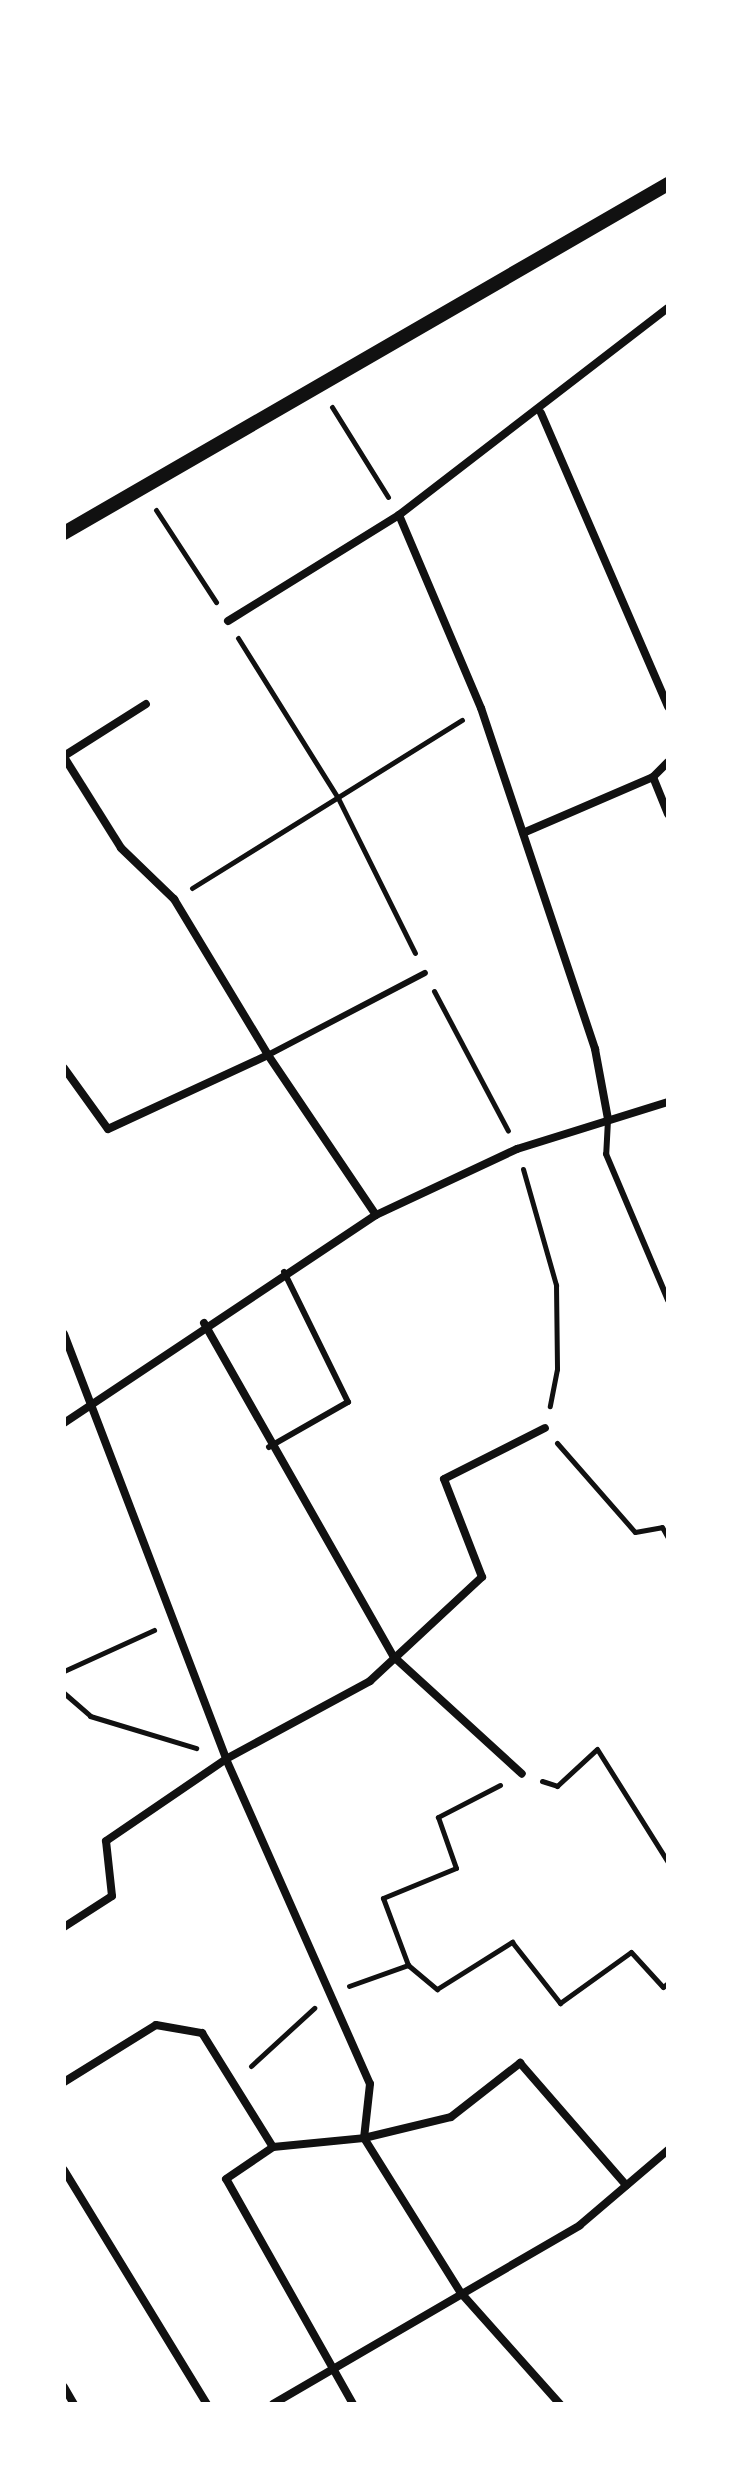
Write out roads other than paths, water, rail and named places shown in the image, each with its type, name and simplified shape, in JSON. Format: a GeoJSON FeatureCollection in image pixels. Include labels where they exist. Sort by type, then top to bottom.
{"type":"FeatureCollection","features":[{"type":"Feature","properties":{"kind":"street"},"geometry":{"type":"LineString","coordinates":[[64,533],[668,184]]}},
{"type":"Feature","properties":{"kind":"street"},"geometry":{"type":"LineString","coordinates":[[228,621],[399,515],[541,413],[668,308]]}},
{"type":"Feature","properties":{"kind":"street"},"geometry":{"type":"LineString","coordinates":[[541,413],[668,707]]}},
{"type":"Feature","properties":{"kind":"street"},"geometry":{"type":"LineString","coordinates":[[399,515],[481,708],[595,1049],[608,1119]]}},
{"type":"Feature","properties":{"kind":"street"},"geometry":{"type":"LineString","coordinates":[[146,704],[64,757],[121,848],[174,899],[268,1055],[376,1215]]}},
{"type":"Feature","properties":{"kind":"street"},"geometry":{"type":"LineString","coordinates":[[523,833],[653,777],[668,762]]}},
{"type":"Feature","properties":{"kind":"street"},"geometry":{"type":"LineString","coordinates":[[653,777],[668,814]]}},
{"type":"Feature","properties":{"kind":"street"},"geometry":{"type":"LineString","coordinates":[[64,1068],[108,1129],[268,1055]]}},
{"type":"Feature","properties":{"kind":"street"},"geometry":{"type":"LineString","coordinates":[[64,1423],[204,1323],[376,1215],[517,1149],[668,1102]]}},
{"type":"Feature","properties":{"kind":"street"},"geometry":{"type":"LineString","coordinates":[[204,1323],[269,1447],[394,1657],[522,1774]]}},
{"type":"Feature","properties":{"kind":"street"},"geometry":{"type":"LineString","coordinates":[[64,1334],[94,1401],[226,1759],[370,2084],[364,2138],[461,2293],[560,2404]]}},
{"type":"Feature","properties":{"kind":"street"},"geometry":{"type":"LineString","coordinates":[[64,1927],[112,1896],[106,1841],[226,1759],[370,1681],[482,1577],[444,1479],[545,1428]]}},
{"type":"Feature","properties":{"kind":"street"},"geometry":{"type":"LineString","coordinates":[[64,2082],[156,2025],[202,2033],[273,2147]]}},
{"type":"Feature","properties":{"kind":"street"},"geometry":{"type":"LineString","coordinates":[[353,2404],[329,2369],[226,2179],[273,2147],[364,2138],[451,2117],[520,2063],[626,2185]]}},
{"type":"Feature","properties":{"kind":"street"},"geometry":{"type":"LineString","coordinates":[[273,2404],[580,2225],[668,2150]]}},
{"type":"Feature","properties":{"kind":"street"},"geometry":{"type":"LineString","coordinates":[[64,2170],[207,2404]]}},
{"type":"Feature","properties":{"kind":"street"},"geometry":{"type":"LineString","coordinates":[[64,2387],[74,2404]]}},
{"type":"Feature","properties":{"kind":"lane"},"geometry":{"type":"LineString","coordinates":[[268,1055],[425,973]]}},
{"type":"Feature","properties":{"kind":"lane"},"geometry":{"type":"LineString","coordinates":[[608,1119],[606,1154],[668,1300]]}},
{"type":"Feature","properties":{"kind":"lane"},"geometry":{"type":"LineString","coordinates":[[269,1447],[348,1402],[284,1272]]}}]}
